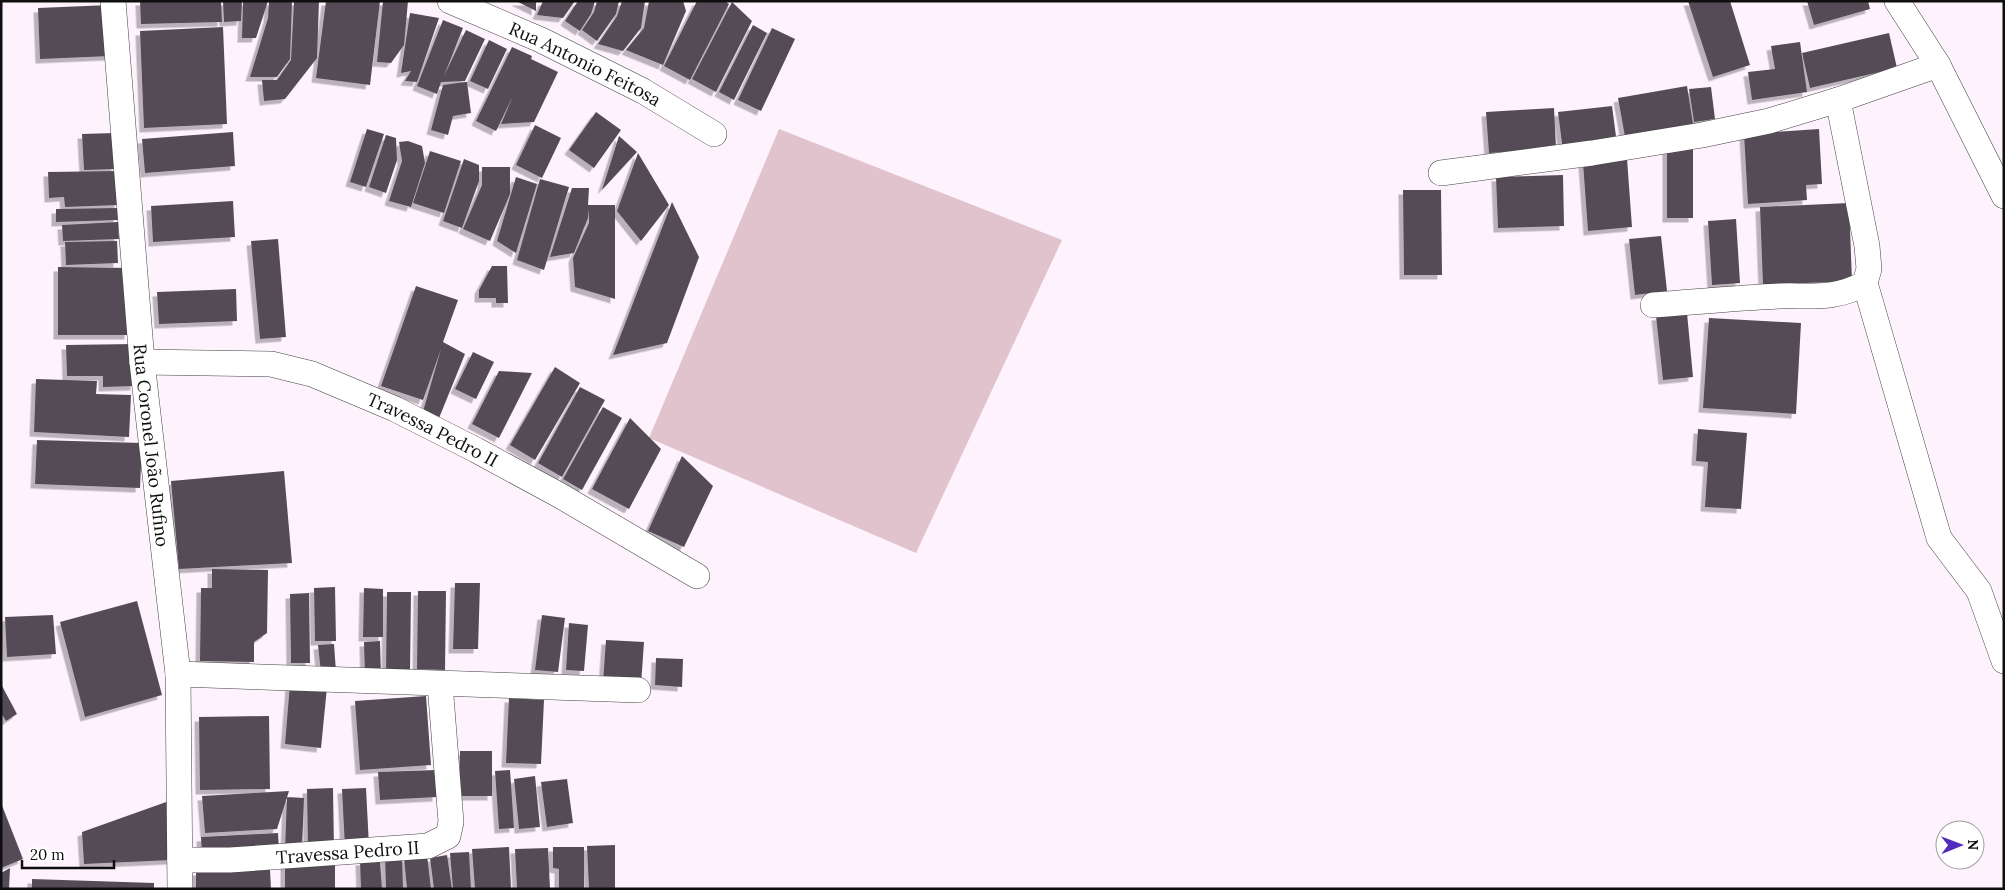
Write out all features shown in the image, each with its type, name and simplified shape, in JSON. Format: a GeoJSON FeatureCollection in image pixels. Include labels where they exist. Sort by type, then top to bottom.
{"type":"FeatureCollection","features":[{"type":"Feature","properties":{"kind":"street","name":"Rua Coronel João Rufino"},"geometry":{"type":"LineString","coordinates":[[113,1],[142,362],[178,674],[180,889]]}},
{"type":"Feature","properties":{"kind":"street","name":"Rua Antonio Feitosa"},"geometry":{"type":"LineString","coordinates":[[450,1],[541,40],[634,87],[714,134]]}},
{"type":"Feature","properties":{"kind":"street"},"geometry":{"type":"LineString","coordinates":[[1898,1],[1938,65],[2004,196]]}},
{"type":"Feature","properties":{"kind":"street"},"geometry":{"type":"LineString","coordinates":[[1441,173],[1702,136],[1769,121],[1838,100],[1938,65]]}},
{"type":"Feature","properties":{"kind":"street"},"geometry":{"type":"LineString","coordinates":[[1838,100],[1867,246],[1869,269],[1865,283],[1939,538],[1979,591],[2004,661]]}},
{"type":"Feature","properties":{"kind":"street"},"geometry":{"type":"LineString","coordinates":[[1653,305],[1780,296],[1830,295],[1852,291],[1865,283]]}},
{"type":"Feature","properties":{"kind":"street","name":"Travessa Pedro II"},"geometry":{"type":"LineString","coordinates":[[142,362],[271,364],[312,374],[395,409],[476,450],[559,495],[697,576]]}},
{"type":"Feature","properties":{"kind":"street"},"geometry":{"type":"LineString","coordinates":[[178,674],[638,690]]}},
{"type":"Feature","properties":{"kind":"street","name":"Travessa Pedro II"},"geometry":{"type":"LineString","coordinates":[[180,860],[240,860],[428,846],[448,836],[451,822],[440,684]]}},
{"type":"Feature","properties":{"kind":"shaded area"},"geometry":{"type":"Polygon","coordinates":[[[779,129],[1062,240],[916,553],[649,438],[779,129]]]}},
{"type":"Feature","properties":{"kind":"building"},"geometry":{"type":"Polygon","coordinates":[[[140,1],[221,1],[222,22],[141,24],[140,1]]]}},
{"type":"Feature","properties":{"kind":"building"},"geometry":{"type":"Polygon","coordinates":[[[223,1],[242,1],[241,21],[224,22],[223,1]]]}},
{"type":"Feature","properties":{"kind":"building"},"geometry":{"type":"Polygon","coordinates":[[[243,1],[268,1],[256,38],[242,38],[243,1]]]}},
{"type":"Feature","properties":{"kind":"building"},"geometry":{"type":"Polygon","coordinates":[[[269,1],[292,1],[290,59],[277,77],[250,77],[268,18],[269,1]]]}},
{"type":"Feature","properties":{"kind":"building"},"geometry":{"type":"Polygon","coordinates":[[[294,1],[319,1],[317,58],[285,99],[264,101],[262,80],[277,80],[291,60],[294,1]]]}},
{"type":"Feature","properties":{"kind":"building"},"geometry":{"type":"Polygon","coordinates":[[[326,1],[380,1],[370,85],[316,78],[326,1]]]}},
{"type":"Feature","properties":{"kind":"building"},"geometry":{"type":"Polygon","coordinates":[[[383,1],[408,1],[404,45],[391,63],[377,62],[383,1]]]}},
{"type":"Feature","properties":{"kind":"building"},"geometry":{"type":"Polygon","coordinates":[[[516,1],[536,1],[536,11],[516,1]]]}},
{"type":"Feature","properties":{"kind":"building"},"geometry":{"type":"Polygon","coordinates":[[[543,1],[575,1],[563,18],[537,15],[543,1]]]}},
{"type":"Feature","properties":{"kind":"building"},"geometry":{"type":"Polygon","coordinates":[[[578,1],[595,1],[591,14],[580,31],[565,21],[578,1]]]}},
{"type":"Feature","properties":{"kind":"building"},"geometry":{"type":"Polygon","coordinates":[[[597,1],[619,1],[616,14],[597,41],[582,30],[594,12],[597,1]]]}},
{"type":"Feature","properties":{"kind":"building"},"geometry":{"type":"Polygon","coordinates":[[[622,1],[645,1],[641,28],[623,51],[598,44],[617,16],[622,1]]]}},
{"type":"Feature","properties":{"kind":"building"},"geometry":{"type":"Polygon","coordinates":[[[649,1],[683,1],[686,11],[663,65],[626,50],[644,28],[649,1]]]}},
{"type":"Feature","properties":{"kind":"building"},"geometry":{"type":"Polygon","coordinates":[[[697,1],[725,1],[729,4],[690,80],[664,66],[697,1]]]}},
{"type":"Feature","properties":{"kind":"building"},"geometry":{"type":"Polygon","coordinates":[[[1688,1],[1730,1],[1750,65],[1713,77],[1688,1]]]}},
{"type":"Feature","properties":{"kind":"building"},"geometry":{"type":"Polygon","coordinates":[[[1807,1],[1868,1],[1870,9],[1814,25],[1807,1]]]}},
{"type":"Feature","properties":{"kind":"building"},"geometry":{"type":"Polygon","coordinates":[[[732,2],[752,21],[716,92],[692,79],[732,2]]]}},
{"type":"Feature","properties":{"kind":"building"},"geometry":{"type":"Polygon","coordinates":[[[110,5],[111,56],[40,59],[38,8],[110,5]]]}},
{"type":"Feature","properties":{"kind":"building"},"geometry":{"type":"Polygon","coordinates":[[[410,13],[439,18],[417,82],[405,81],[411,71],[401,73],[410,13]]]}},
{"type":"Feature","properties":{"kind":"building"},"geometry":{"type":"Polygon","coordinates":[[[443,20],[463,28],[444,76],[466,30],[485,39],[465,81],[441,82],[437,94],[417,86],[443,20]]]}},
{"type":"Feature","properties":{"kind":"building"},"geometry":{"type":"Polygon","coordinates":[[[753,25],[767,33],[734,100],[719,92],[753,25]]]}},
{"type":"Feature","properties":{"kind":"building"},"geometry":{"type":"Polygon","coordinates":[[[223,27],[227,124],[144,128],[140,31],[223,27]]]}},
{"type":"Feature","properties":{"kind":"building"},"geometry":{"type":"Polygon","coordinates":[[[772,28],[795,39],[761,111],[738,100],[772,28]]]}},
{"type":"Feature","properties":{"kind":"building"},"geometry":{"type":"Polygon","coordinates":[[[1889,33],[1897,68],[1810,88],[1802,53],[1889,33]]]}},
{"type":"Feature","properties":{"kind":"building"},"geometry":{"type":"Polygon","coordinates":[[[489,40],[507,49],[488,89],[470,81],[489,40]]]}},
{"type":"Feature","properties":{"kind":"building"},"geometry":{"type":"Polygon","coordinates":[[[1800,42],[1807,92],[1752,100],[1748,72],[1775,69],[1771,46],[1800,42]]]}},
{"type":"Feature","properties":{"kind":"building"},"geometry":{"type":"Polygon","coordinates":[[[512,47],[532,56],[531,59],[558,72],[534,122],[501,124],[513,96],[496,131],[476,121],[512,47]]]}},
{"type":"Feature","properties":{"kind":"building"},"geometry":{"type":"Polygon","coordinates":[[[467,82],[471,113],[453,116],[448,135],[431,130],[443,85],[467,82]]]}},
{"type":"Feature","properties":{"kind":"building"},"geometry":{"type":"Polygon","coordinates":[[[1687,86],[1694,130],[1626,142],[1618,98],[1687,86]]]}},
{"type":"Feature","properties":{"kind":"building"},"geometry":{"type":"Polygon","coordinates":[[[1711,87],[1715,119],[1694,122],[1689,89],[1711,87]]]}},
{"type":"Feature","properties":{"kind":"building"},"geometry":{"type":"Polygon","coordinates":[[[1612,106],[1617,144],[1563,151],[1558,112],[1612,106]]]}},
{"type":"Feature","properties":{"kind":"building"},"geometry":{"type":"Polygon","coordinates":[[[1554,108],[1556,148],[1489,153],[1486,112],[1554,108]]]}},
{"type":"Feature","properties":{"kind":"building"},"geometry":{"type":"Polygon","coordinates":[[[596,112],[621,130],[594,168],[569,150],[596,112]]]}},
{"type":"Feature","properties":{"kind":"building"},"geometry":{"type":"Polygon","coordinates":[[[535,125],[561,138],[542,178],[516,165],[535,125]]]}},
{"type":"Feature","properties":{"kind":"building"},"geometry":{"type":"Polygon","coordinates":[[[367,129],[384,134],[366,187],[350,182],[367,129]]]}},
{"type":"Feature","properties":{"kind":"building"},"geometry":{"type":"Polygon","coordinates":[[[1819,129],[1822,184],[1806,185],[1807,200],[1748,204],[1744,134],[1819,129]]]}},
{"type":"Feature","properties":{"kind":"building"},"geometry":{"type":"Polygon","coordinates":[[[233,132],[235,166],[145,173],[142,139],[233,132]]]}},
{"type":"Feature","properties":{"kind":"building"},"geometry":{"type":"Polygon","coordinates":[[[115,133],[116,169],[84,170],[82,134],[115,133]]]}},
{"type":"Feature","properties":{"kind":"building"},"geometry":{"type":"Polygon","coordinates":[[[386,135],[396,138],[397,160],[386,193],[369,187],[386,135]]]}},
{"type":"Feature","properties":{"kind":"building"},"geometry":{"type":"Polygon","coordinates":[[[619,136],[637,152],[602,190],[619,136]]]}},
{"type":"Feature","properties":{"kind":"building"},"geometry":{"type":"Polygon","coordinates":[[[408,141],[422,146],[425,163],[411,207],[389,201],[402,161],[399,142],[408,141]]]}},
{"type":"Feature","properties":{"kind":"building"},"geometry":{"type":"Polygon","coordinates":[[[1667,148],[1693,148],[1693,218],[1667,218],[1667,148]]]}},
{"type":"Feature","properties":{"kind":"building"},"geometry":{"type":"Polygon","coordinates":[[[430,151],[461,161],[444,213],[413,203],[430,151]]]}},
{"type":"Feature","properties":{"kind":"building"},"geometry":{"type":"Polygon","coordinates":[[[638,153],[669,205],[641,241],[617,211],[638,153]]]}},
{"type":"Feature","properties":{"kind":"building"},"geometry":{"type":"Polygon","coordinates":[[[464,159],[479,165],[479,181],[462,228],[443,221],[464,159]]]}},
{"type":"Feature","properties":{"kind":"building"},"geometry":{"type":"Polygon","coordinates":[[[1627,159],[1632,227],[1588,231],[1583,163],[1627,159]]]}},
{"type":"Feature","properties":{"kind":"building"},"geometry":{"type":"Polygon","coordinates":[[[482,167],[510,167],[510,194],[490,241],[463,229],[482,185],[482,167]]]}},
{"type":"Feature","properties":{"kind":"building"},"geometry":{"type":"Polygon","coordinates":[[[118,171],[119,205],[65,207],[64,197],[49,198],[48,172],[118,171]]]}},
{"type":"Feature","properties":{"kind":"building"},"geometry":{"type":"Polygon","coordinates":[[[1563,175],[1564,226],[1498,228],[1496,177],[1563,175]]]}},
{"type":"Feature","properties":{"kind":"building"},"geometry":{"type":"Polygon","coordinates":[[[516,177],[537,184],[516,253],[497,241],[516,177]]]}},
{"type":"Feature","properties":{"kind":"building"},"geometry":{"type":"Polygon","coordinates":[[[540,179],[569,187],[544,270],[517,260],[540,179]]]}},
{"type":"Feature","properties":{"kind":"building"},"geometry":{"type":"Polygon","coordinates":[[[572,188],[589,188],[588,205],[615,205],[615,299],[575,287],[573,258],[589,223],[589,209],[588,218],[574,253],[550,257],[572,188]]]}},
{"type":"Feature","properties":{"kind":"building"},"geometry":{"type":"Polygon","coordinates":[[[1403,190],[1441,190],[1442,275],[1404,275],[1403,190]]]}},
{"type":"Feature","properties":{"kind":"building"},"geometry":{"type":"Polygon","coordinates":[[[233,201],[235,237],[153,242],[151,206],[233,201]]]}},
{"type":"Feature","properties":{"kind":"building"},"geometry":{"type":"Polygon","coordinates":[[[672,202],[699,257],[667,343],[613,355],[672,202]]]}},
{"type":"Feature","properties":{"kind":"building"},"geometry":{"type":"Polygon","coordinates":[[[1849,203],[1852,281],[1763,285],[1760,207],[1849,203]]]}},
{"type":"Feature","properties":{"kind":"building"},"geometry":{"type":"Polygon","coordinates":[[[118,208],[118,220],[56,222],[56,209],[118,208]]]}},
{"type":"Feature","properties":{"kind":"building"},"geometry":{"type":"Polygon","coordinates":[[[1736,219],[1740,283],[1712,285],[1708,221],[1736,219]]]}},
{"type":"Feature","properties":{"kind":"building"},"geometry":{"type":"Polygon","coordinates":[[[118,222],[119,239],[63,241],[62,225],[118,222]]]}},
{"type":"Feature","properties":{"kind":"building"},"geometry":{"type":"Polygon","coordinates":[[[1661,236],[1667,291],[1635,295],[1629,239],[1661,236]]]}},
{"type":"Feature","properties":{"kind":"building"},"geometry":{"type":"Polygon","coordinates":[[[278,239],[286,337],[260,339],[251,241],[278,239]]]}},
{"type":"Feature","properties":{"kind":"building"},"geometry":{"type":"Polygon","coordinates":[[[117,241],[118,263],[66,265],[65,242],[117,241]]]}},
{"type":"Feature","properties":{"kind":"building"},"geometry":{"type":"Polygon","coordinates":[[[492,266],[507,266],[508,303],[496,303],[496,298],[479,298],[479,290],[492,266]]]}},
{"type":"Feature","properties":{"kind":"building"},"geometry":{"type":"Polygon","coordinates":[[[58,267],[129,268],[129,335],[58,335],[58,267]]]}},
{"type":"Feature","properties":{"kind":"building"},"geometry":{"type":"Polygon","coordinates":[[[416,286],[458,300],[443,342],[465,354],[437,423],[422,415],[441,349],[423,400],[381,386],[416,286]]]}},
{"type":"Feature","properties":{"kind":"building"},"geometry":{"type":"Polygon","coordinates":[[[236,289],[237,321],[159,324],[157,292],[236,289]]]}},
{"type":"Feature","properties":{"kind":"building"},"geometry":{"type":"Polygon","coordinates":[[[1687,313],[1693,377],[1663,380],[1656,316],[1687,313]]]}},
{"type":"Feature","properties":{"kind":"building"},"geometry":{"type":"Polygon","coordinates":[[[1709,318],[1801,323],[1796,414],[1703,408],[1709,318]]]}},
{"type":"Feature","properties":{"kind":"building"},"geometry":{"type":"Polygon","coordinates":[[[134,344],[135,386],[103,387],[103,376],[67,376],[66,345],[134,344]]]}},
{"type":"Feature","properties":{"kind":"building"},"geometry":{"type":"Polygon","coordinates":[[[473,352],[494,362],[476,399],[455,389],[473,352]]]}},
{"type":"Feature","properties":{"kind":"building"},"geometry":{"type":"Polygon","coordinates":[[[555,367],[580,383],[535,460],[510,445],[555,367]]]}},
{"type":"Feature","properties":{"kind":"building"},"geometry":{"type":"Polygon","coordinates":[[[499,371],[532,373],[499,438],[472,424],[499,371]]]}},
{"type":"Feature","properties":{"kind":"building"},"geometry":{"type":"Polygon","coordinates":[[[36,379],[97,381],[96,394],[131,395],[129,437],[34,432],[36,379]]]}},
{"type":"Feature","properties":{"kind":"building"},"geometry":{"type":"Polygon","coordinates":[[[580,387],[605,400],[562,477],[538,463],[580,387]]]}},
{"type":"Feature","properties":{"kind":"building"},"geometry":{"type":"Polygon","coordinates":[[[603,407],[622,418],[582,490],[563,479],[603,407]]]}},
{"type":"Feature","properties":{"kind":"building"},"geometry":{"type":"Polygon","coordinates":[[[630,418],[661,449],[629,509],[592,489],[630,418]]]}},
{"type":"Feature","properties":{"kind":"building"},"geometry":{"type":"Polygon","coordinates":[[[1698,429],[1747,433],[1741,509],[1705,507],[1708,462],[1696,461],[1698,429]]]}},
{"type":"Feature","properties":{"kind":"building"},"geometry":{"type":"Polygon","coordinates":[[[37,440],[142,443],[140,488],[35,484],[37,440]]]}},
{"type":"Feature","properties":{"kind":"building"},"geometry":{"type":"Polygon","coordinates":[[[682,456],[713,486],[684,547],[648,531],[682,456]]]}},
{"type":"Feature","properties":{"kind":"building"},"geometry":{"type":"Polygon","coordinates":[[[284,471],[292,563],[179,569],[171,481],[284,471]]]}},
{"type":"Feature","properties":{"kind":"building"},"geometry":{"type":"Polygon","coordinates":[[[212,569],[268,570],[267,633],[254,642],[254,662],[200,661],[201,588],[212,588],[212,569]]]}},
{"type":"Feature","properties":{"kind":"building"},"geometry":{"type":"Polygon","coordinates":[[[455,583],[480,583],[478,649],[453,649],[455,583]]]}},
{"type":"Feature","properties":{"kind":"building"},"geometry":{"type":"Polygon","coordinates":[[[335,587],[336,641],[315,641],[314,588],[335,587]]]}},
{"type":"Feature","properties":{"kind":"building"},"geometry":{"type":"Polygon","coordinates":[[[364,588],[383,589],[383,637],[363,637],[364,588]]]}},
{"type":"Feature","properties":{"kind":"building"},"geometry":{"type":"Polygon","coordinates":[[[418,591],[446,591],[445,670],[417,669],[418,591]]]}},
{"type":"Feature","properties":{"kind":"building"},"geometry":{"type":"Polygon","coordinates":[[[387,592],[411,592],[410,672],[386,672],[387,592]]]}},
{"type":"Feature","properties":{"kind":"building"},"geometry":{"type":"Polygon","coordinates":[[[309,593],[310,663],[291,663],[290,594],[309,593]]]}},
{"type":"Feature","properties":{"kind":"building"},"geometry":{"type":"Polygon","coordinates":[[[137,601],[162,695],[85,717],[60,622],[137,601]]]}},
{"type":"Feature","properties":{"kind":"building"},"geometry":{"type":"Polygon","coordinates":[[[53,615],[56,654],[7,657],[5,617],[53,615]]]}},
{"type":"Feature","properties":{"kind":"building"},"geometry":{"type":"Polygon","coordinates":[[[542,615],[565,618],[558,672],[535,670],[542,615]]]}},
{"type":"Feature","properties":{"kind":"building"},"geometry":{"type":"Polygon","coordinates":[[[569,623],[588,625],[584,671],[566,670],[569,623]]]}},
{"type":"Feature","properties":{"kind":"building"},"geometry":{"type":"Polygon","coordinates":[[[606,640],[644,642],[641,685],[603,682],[606,640]]]}},
{"type":"Feature","properties":{"kind":"building"},"geometry":{"type":"Polygon","coordinates":[[[380,641],[381,676],[365,677],[364,642],[380,641]]]}},
{"type":"Feature","properties":{"kind":"building"},"geometry":{"type":"Polygon","coordinates":[[[334,644],[336,672],[321,673],[318,645],[334,644]]]}},
{"type":"Feature","properties":{"kind":"building"},"geometry":{"type":"Polygon","coordinates":[[[656,658],[683,659],[682,687],[655,685],[656,658]]]}},
{"type":"Feature","properties":{"kind":"building"},"geometry":{"type":"Polygon","coordinates":[[[1,684],[17,714],[6,721],[1,713],[1,684]]]}},
{"type":"Feature","properties":{"kind":"building"},"geometry":{"type":"Polygon","coordinates":[[[290,684],[327,687],[321,748],[285,744],[290,684]]]}},
{"type":"Feature","properties":{"kind":"building"},"geometry":{"type":"Polygon","coordinates":[[[426,696],[431,765],[360,770],[355,701],[426,696]]]}},
{"type":"Feature","properties":{"kind":"building"},"geometry":{"type":"Polygon","coordinates":[[[509,698],[544,700],[541,764],[506,763],[509,698]]]}},
{"type":"Feature","properties":{"kind":"building"},"geometry":{"type":"Polygon","coordinates":[[[269,716],[270,789],[200,790],[199,717],[269,716]]]}},
{"type":"Feature","properties":{"kind":"building"},"geometry":{"type":"Polygon","coordinates":[[[460,751],[492,751],[492,796],[460,796],[460,751]]]}},
{"type":"Feature","properties":{"kind":"building"},"geometry":{"type":"Polygon","coordinates":[[[436,770],[437,797],[380,800],[378,772],[436,770]]]}},
{"type":"Feature","properties":{"kind":"building"},"geometry":{"type":"Polygon","coordinates":[[[510,770],[514,828],[499,829],[495,771],[510,770]]]}},
{"type":"Feature","properties":{"kind":"building"},"geometry":{"type":"Polygon","coordinates":[[[535,776],[540,827],[519,829],[514,779],[535,776]]]}},
{"type":"Feature","properties":{"kind":"building"},"geometry":{"type":"Polygon","coordinates":[[[567,779],[573,823],[547,827],[541,782],[567,779]]]}},
{"type":"Feature","properties":{"kind":"building"},"geometry":{"type":"Polygon","coordinates":[[[333,788],[334,850],[308,850],[307,789],[333,788]]]}},
{"type":"Feature","properties":{"kind":"building"},"geometry":{"type":"Polygon","coordinates":[[[366,788],[369,846],[345,848],[342,789],[366,788]]]}},
{"type":"Feature","properties":{"kind":"building"},"geometry":{"type":"Polygon","coordinates":[[[289,791],[277,829],[205,833],[202,796],[289,791]]]}},
{"type":"Feature","properties":{"kind":"building"},"geometry":{"type":"Polygon","coordinates":[[[287,797],[304,798],[302,849],[285,849],[287,797]]]}},
{"type":"Feature","properties":{"kind":"building"},"geometry":{"type":"Polygon","coordinates":[[[169,801],[172,860],[84,864],[82,832],[169,801]]]}},
{"type":"Feature","properties":{"kind":"building"},"geometry":{"type":"Polygon","coordinates":[[[1,803],[23,859],[1,868],[1,803]]]}},
{"type":"Feature","properties":{"kind":"building"},"geometry":{"type":"Polygon","coordinates":[[[278,833],[279,851],[202,855],[201,837],[278,833]]]}},
{"type":"Feature","properties":{"kind":"building"},"geometry":{"type":"Polygon","coordinates":[[[615,845],[615,889],[589,889],[587,846],[615,845]]]}},
{"type":"Feature","properties":{"kind":"building"},"geometry":{"type":"Polygon","coordinates":[[[509,847],[511,889],[475,889],[472,849],[509,847]]]}},
{"type":"Feature","properties":{"kind":"building"},"geometry":{"type":"Polygon","coordinates":[[[553,847],[584,847],[584,889],[559,889],[559,869],[553,868],[553,847]]]}},
{"type":"Feature","properties":{"kind":"building"},"geometry":{"type":"Polygon","coordinates":[[[548,848],[550,889],[517,889],[515,849],[548,848]]]}},
{"type":"Feature","properties":{"kind":"building"},"geometry":{"type":"Polygon","coordinates":[[[469,852],[471,889],[453,889],[450,853],[469,852]]]}},
{"type":"Feature","properties":{"kind":"building"},"geometry":{"type":"Polygon","coordinates":[[[385,855],[402,855],[403,889],[386,889],[385,855]]]}},
{"type":"Feature","properties":{"kind":"building"},"geometry":{"type":"Polygon","coordinates":[[[427,855],[431,889],[407,889],[404,858],[427,855]]]}},
{"type":"Feature","properties":{"kind":"building"},"geometry":{"type":"Polygon","coordinates":[[[447,855],[452,889],[434,889],[430,858],[447,855]]]}},
{"type":"Feature","properties":{"kind":"building"},"geometry":{"type":"Polygon","coordinates":[[[380,860],[382,889],[361,889],[360,861],[380,860]]]}},
{"type":"Feature","properties":{"kind":"building"},"geometry":{"type":"Polygon","coordinates":[[[335,862],[335,889],[285,889],[285,863],[335,862]]]}},
{"type":"Feature","properties":{"kind":"building"},"geometry":{"type":"Polygon","coordinates":[[[10,868],[9,889],[1,889],[1,873],[10,868]]]}},
{"type":"Feature","properties":{"kind":"building"},"geometry":{"type":"Polygon","coordinates":[[[270,870],[271,889],[196,889],[196,871],[270,870]]]}},
{"type":"Feature","properties":{"kind":"building"},"geometry":{"type":"Polygon","coordinates":[[[32,879],[154,883],[154,889],[32,889],[32,879]]]}}]}
